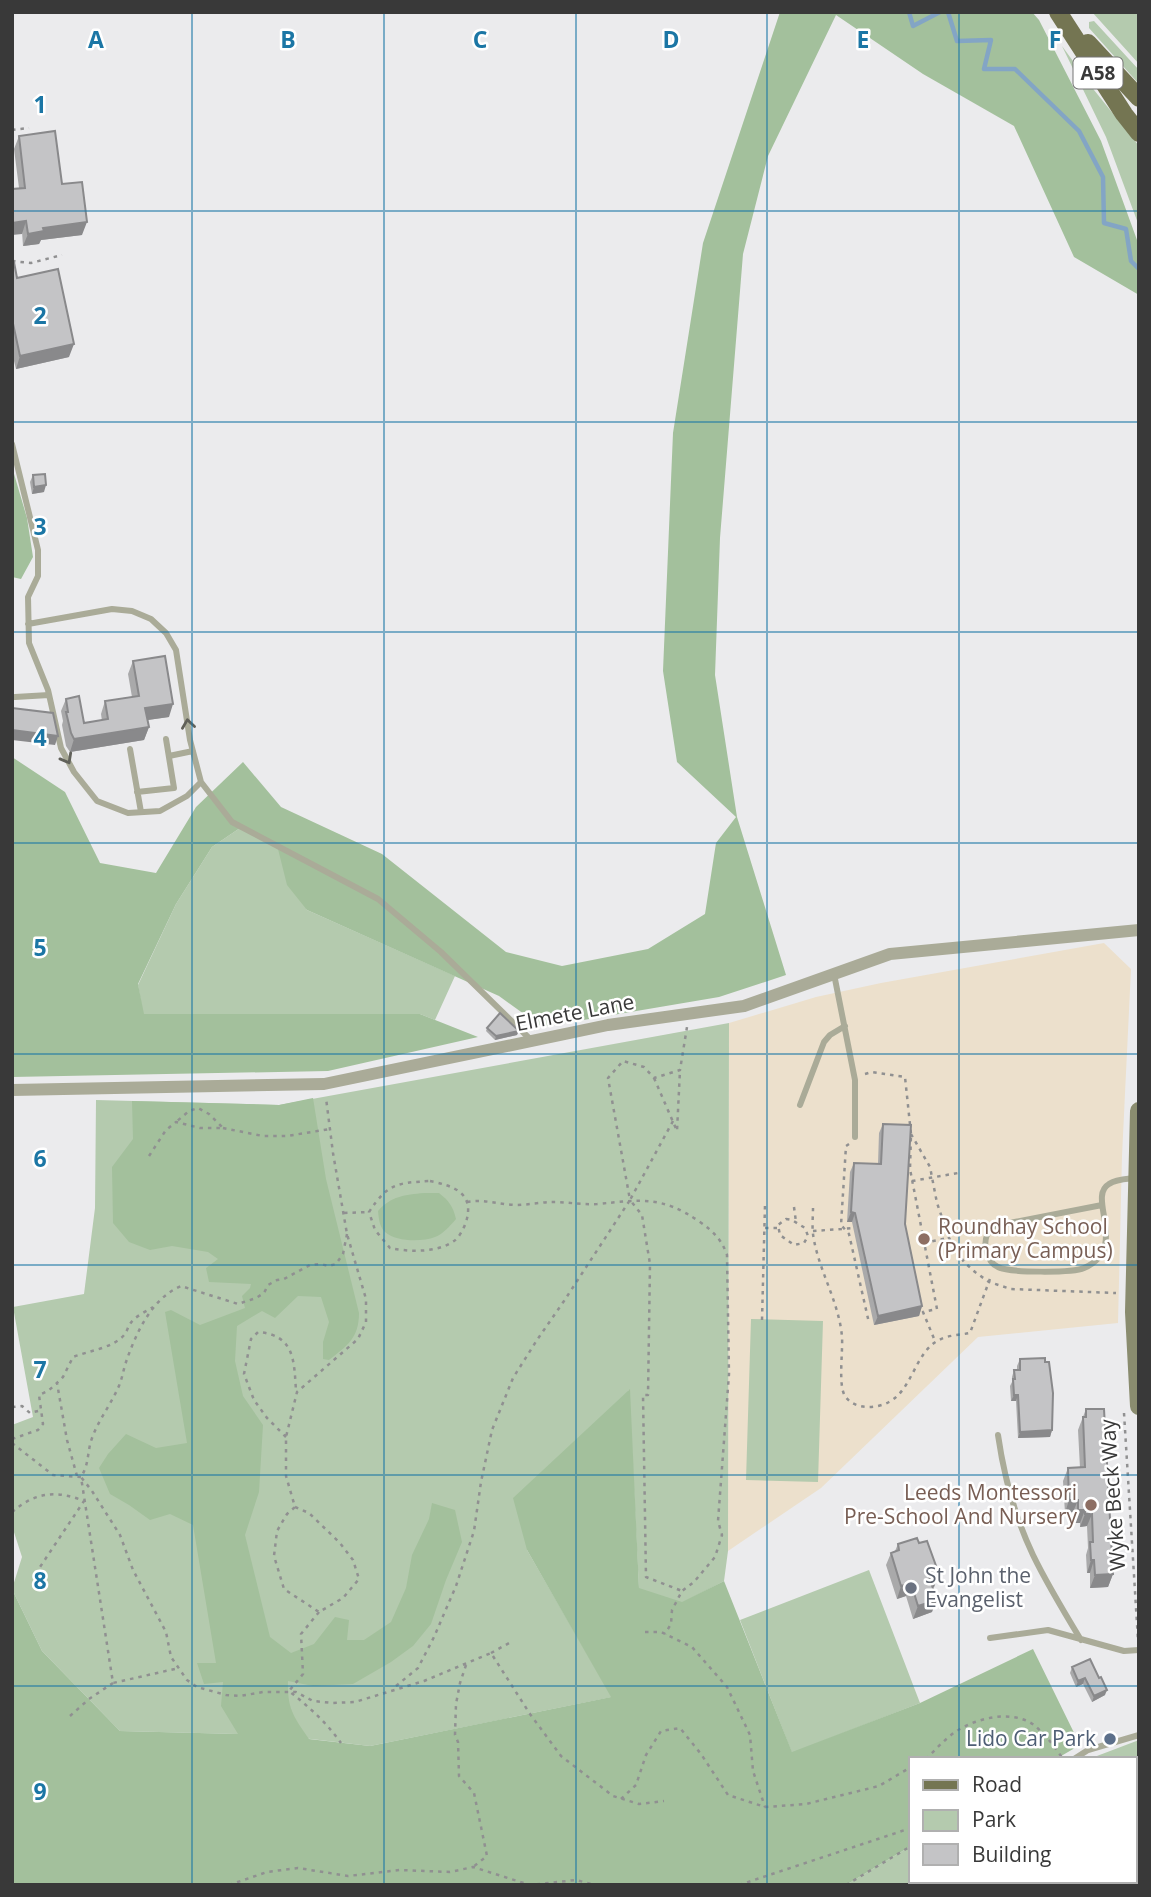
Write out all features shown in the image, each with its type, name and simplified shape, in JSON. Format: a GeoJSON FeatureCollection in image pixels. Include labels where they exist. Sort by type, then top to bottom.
{"type":"FeatureCollection","features":[{"type":"Feature","properties":{"kind":"main road","name":"A58"},"geometry":{"type":"LineString","coordinates":[[1059,12],[1139,98]]}},
{"type":"Feature","properties":{"kind":"main road","name":"A58"},"geometry":{"type":"LineString","coordinates":[[1059,12],[1139,133]]}},
{"type":"Feature","properties":{"kind":"street","name":"Elmete Lane"},"geometry":{"type":"LineString","coordinates":[[12,1090],[324,1084],[608,1024],[744,1006],[890,954],[1139,930]]}},
{"type":"Feature","properties":{"kind":"street"},"geometry":{"type":"LineString","coordinates":[[1131,1410],[1139,1111]]}},
{"type":"Feature","properties":{"kind":"lane"},"geometry":{"type":"LineString","coordinates":[[12,444],[38,550],[38,576],[28,597],[29,643],[50,695],[61,748],[97,801],[128,813],[160,811],[187,796],[201,782]]}},
{"type":"Feature","properties":{"kind":"lane"},"geometry":{"type":"LineString","coordinates":[[28,624],[112,609],[132,611],[150,619],[166,633],[176,650],[201,782],[232,822],[378,899],[441,953],[531,1041]]}},
{"type":"Feature","properties":{"kind":"lane"},"geometry":{"type":"LineString","coordinates":[[15,697],[50,695]]}},
{"type":"Feature","properties":{"kind":"lane"},"geometry":{"type":"LineString","coordinates":[[137,792],[174,788],[166,739]]}},
{"type":"Feature","properties":{"kind":"lane"},"geometry":{"type":"LineString","coordinates":[[130,749],[141,812]]}},
{"type":"Feature","properties":{"kind":"lane"},"geometry":{"type":"LineString","coordinates":[[169,756],[193,751]]}},
{"type":"Feature","properties":{"kind":"lane"},"geometry":{"type":"LineString","coordinates":[[834,974],[855,1076],[855,1136]]}},
{"type":"Feature","properties":{"kind":"lane"},"geometry":{"type":"LineString","coordinates":[[800,1105],[824,1042],[845,1026]]}},
{"type":"Feature","properties":{"kind":"lane"},"geometry":{"type":"LineString","coordinates":[[1102,1205],[994,1226],[987,1234],[987,1256],[995,1266],[1007,1270],[1069,1272],[1082,1269],[1093,1263],[1101,1254],[1106,1242],[1107,1230],[1101,1193],[1107,1185],[1115,1181],[1137,1178]]}},
{"type":"Feature","properties":{"kind":"lane"},"geometry":{"type":"LineString","coordinates":[[998,1435],[1006,1482],[1032,1554],[1082,1640]]}},
{"type":"Feature","properties":{"kind":"lane"},"geometry":{"type":"LineString","coordinates":[[990,1638],[1048,1630],[1124,1651],[1138,1650]]}},
{"type":"Feature","properties":{"kind":"lane"},"geometry":{"type":"LineString","coordinates":[[1077,1757],[1088,1750],[1139,1735]]}},
{"type":"Feature","properties":{"kind":"path"},"geometry":{"type":"LineString","coordinates":[[12,130],[29,128]]}},
{"type":"Feature","properties":{"kind":"path"},"geometry":{"type":"LineString","coordinates":[[12,261],[31,262],[62,255]]}},
{"type":"Feature","properties":{"kind":"path"},"geometry":{"type":"LineString","coordinates":[[682,1591],[646,1577],[643,1395],[648,1395],[650,1264],[642,1215],[630,1200],[608,1078],[623,1061],[644,1067],[654,1078],[677,1131],[680,1070],[689,1013]]}},
{"type":"Feature","properties":{"kind":"path"},"geometry":{"type":"LineString","coordinates":[[654,1078],[680,1070]]}},
{"type":"Feature","properties":{"kind":"path"},"geometry":{"type":"LineString","coordinates":[[855,1076],[872,1072],[905,1077],[911,1134],[910,1169],[937,1309],[923,1312],[936,1342]]}},
{"type":"Feature","properties":{"kind":"path"},"geometry":{"type":"LineString","coordinates":[[296,1392],[358,1339],[366,1322],[366,1299],[347,1234],[324,1084]]}},
{"type":"Feature","properties":{"kind":"path"},"geometry":{"type":"LineString","coordinates":[[149,1156],[166,1130],[189,1111],[198,1108],[209,1114],[223,1128]]}},
{"type":"Feature","properties":{"kind":"path"},"geometry":{"type":"LineString","coordinates":[[393,1689],[418,1668],[456,1586],[474,1531],[492,1430],[513,1378],[630,1200],[673,1121]]}},
{"type":"Feature","properties":{"kind":"path"},"geometry":{"type":"LineString","coordinates":[[176,1122],[200,1128],[223,1128],[263,1136],[287,1136],[330,1129]]}},
{"type":"Feature","properties":{"kind":"path"},"geometry":{"type":"LineString","coordinates":[[855,1136],[846,1146],[841,1225],[849,1234],[869,1324]]}},
{"type":"Feature","properties":{"kind":"path"},"geometry":{"type":"LineString","coordinates":[[912,1181],[958,1173]]}},
{"type":"Feature","properties":{"kind":"path"},"geometry":{"type":"LineString","coordinates":[[430,1181],[451,1185],[463,1195],[469,1208],[465,1225],[456,1240],[436,1249],[406,1251],[390,1248],[375,1230],[369,1212],[379,1195],[391,1186],[430,1181]]}},
{"type":"Feature","properties":{"kind":"path"},"geometry":{"type":"LineString","coordinates":[[467,1202],[478,1200],[516,1205],[552,1202],[593,1204],[630,1200],[663,1202],[682,1210],[723,1242],[727,1255],[729,1374],[718,1521],[722,1535],[711,1563],[682,1591],[672,1610],[671,1624],[666,1634]]}},
{"type":"Feature","properties":{"kind":"path"},"geometry":{"type":"LineString","coordinates":[[762,1320],[765,1205]]}},
{"type":"Feature","properties":{"kind":"path"},"geometry":{"type":"LineString","coordinates":[[794,1207],[796,1222]]}},
{"type":"Feature","properties":{"kind":"path"},"geometry":{"type":"LineString","coordinates":[[813,1208],[814,1236],[840,1319],[842,1389],[845,1396],[858,1406],[882,1405],[891,1401],[898,1395],[927,1350],[936,1342],[970,1333],[995,1266]]}},
{"type":"Feature","properties":{"kind":"path"},"geometry":{"type":"LineString","coordinates":[[344,1213],[369,1212]]}},
{"type":"Feature","properties":{"kind":"path"},"geometry":{"type":"LineString","coordinates":[[808,1237],[805,1228],[786,1219],[780,1222],[777,1228],[780,1235],[794,1245],[804,1243],[808,1237],[814,1236]]}},
{"type":"Feature","properties":{"kind":"path"},"geometry":{"type":"LineString","coordinates":[[765,1228],[777,1228]]}},
{"type":"Feature","properties":{"kind":"path"},"geometry":{"type":"LineString","coordinates":[[813,1231],[854,1228]]}},
{"type":"Feature","properties":{"kind":"path"},"geometry":{"type":"LineString","coordinates":[[347,1234],[344,1254],[336,1264],[302,1268],[268,1285],[264,1293],[256,1298],[238,1304],[181,1286],[169,1291],[153,1307],[131,1321],[125,1335],[89,1353],[73,1357],[57,1383],[38,1395],[43,1424],[38,1430],[12,1441],[53,1475],[79,1477],[92,1491],[120,1535],[133,1570],[166,1632],[171,1657],[187,1680],[197,1687],[226,1695],[296,1692],[313,1701],[355,1702],[424,1681],[511,1642]]}},
{"type":"Feature","properties":{"kind":"path"},"geometry":{"type":"LineString","coordinates":[[924,1243],[949,1238]]}},
{"type":"Feature","properties":{"kind":"path"},"geometry":{"type":"LineString","coordinates":[[79,1477],[88,1465],[91,1441],[118,1388],[131,1351],[153,1307]]}},
{"type":"Feature","properties":{"kind":"path"},"geometry":{"type":"LineString","coordinates":[[286,1437],[254,1400],[244,1374],[250,1339],[258,1332],[271,1333],[280,1338],[289,1347],[293,1363],[296,1392],[286,1437],[286,1476],[295,1507]]}},
{"type":"Feature","properties":{"kind":"path"},"geometry":{"type":"LineString","coordinates":[[57,1383],[67,1440],[85,1501],[113,1683]]}},
{"type":"Feature","properties":{"kind":"path"},"geometry":{"type":"LineString","coordinates":[[12,1407],[22,1406],[30,1413],[42,1410]]}},
{"type":"Feature","properties":{"kind":"path","name":"Wyke Beck Way"},"geometry":{"type":"LineString","coordinates":[[1131,1410],[1138,1650]]}},
{"type":"Feature","properties":{"kind":"path"},"geometry":{"type":"LineString","coordinates":[[12,1513],[25,1501],[49,1494],[69,1495],[85,1501]]}},
{"type":"Feature","properties":{"kind":"path"},"geometry":{"type":"LineString","coordinates":[[38,1570],[85,1501]]}},
{"type":"Feature","properties":{"kind":"path"},"geometry":{"type":"LineString","coordinates":[[289,1692],[303,1674],[301,1634],[319,1612],[343,1598],[359,1579],[353,1560],[340,1543],[309,1513],[295,1507]]}},
{"type":"Feature","properties":{"kind":"path"},"geometry":{"type":"LineString","coordinates":[[295,1507],[287,1514],[277,1531],[274,1556],[284,1589],[319,1612]]}},
{"type":"Feature","properties":{"kind":"path"},"geometry":{"type":"LineString","coordinates":[[645,1632],[661,1632],[692,1647],[727,1687],[750,1735],[752,1771],[765,1807]]}},
{"type":"Feature","properties":{"kind":"path"},"geometry":{"type":"LineString","coordinates":[[491,1653],[561,1756],[613,1796],[639,1804],[664,1801]]}},
{"type":"Feature","properties":{"kind":"path"},"geometry":{"type":"LineString","coordinates":[[229,1885],[267,1872],[298,1868],[348,1876],[400,1870],[450,1872],[473,1867],[486,1856],[474,1793],[459,1776],[458,1742],[455,1735],[456,1704],[466,1663]]}},
{"type":"Feature","properties":{"kind":"path"},"geometry":{"type":"LineString","coordinates":[[70,1716],[113,1683],[178,1668]]}},
{"type":"Feature","properties":{"kind":"path"},"geometry":{"type":"LineString","coordinates":[[289,1692],[319,1717],[341,1743]]}},
{"type":"Feature","properties":{"kind":"path"},"geometry":{"type":"LineString","coordinates":[[928,1757],[956,1732],[984,1719],[1009,1717],[1032,1724],[1051,1742],[1062,1757]]}},
{"type":"Feature","properties":{"kind":"path"},"geometry":{"type":"LineString","coordinates":[[621,1799],[636,1785],[646,1755],[661,1731],[680,1728],[728,1795],[765,1807],[806,1804],[879,1786],[909,1768]]}},
{"type":"Feature","properties":{"kind":"path"},"geometry":{"type":"LineString","coordinates":[[739,1885],[909,1829]]}},
{"type":"Feature","properties":{"kind":"path"},"geometry":{"type":"LineString","coordinates":[[846,1885],[909,1847]]}},
{"type":"Feature","properties":{"kind":"path"},"geometry":{"type":"LineString","coordinates":[[473,1867],[530,1885],[576,1880],[595,1885]]}},
{"type":"Feature","properties":{"kind":"shaded area","name":"Roundhay School (Primary Campus)"},"geometry":{"type":"Polygon","coordinates":[[[1104,943],[1131,969],[1122,1156],[1118,1323],[978,1337],[821,1488],[728,1551],[729,1023],[816,997],[881,983],[1104,943]]]}},
{"type":"Feature","properties":{"kind":"green space"},"geometry":{"type":"Polygon","coordinates":[[[780,12],[1032,12],[1039,20],[1101,141],[1139,252],[1139,295],[1074,257],[1014,126],[923,74],[836,15],[768,156],[743,254],[720,538],[715,675],[737,817],[786,975],[719,997],[542,1027],[499,996],[307,910],[287,885],[277,845],[240,828],[212,847],[176,904],[138,984],[144,1014],[420,1014],[478,1037],[328,1071],[12,1077],[12,757],[65,792],[100,863],[156,873],[196,807],[243,762],[281,807],[382,854],[506,952],[562,966],[648,949],[705,914],[716,843],[736,817],[677,762],[663,671],[673,433],[703,243],[780,12]]]}},
{"type":"Feature","properties":{"kind":"green space"},"geometry":{"type":"Polygon","coordinates":[[[1092,12],[1139,12],[1139,64],[1092,12]]]}},
{"type":"Feature","properties":{"kind":"green space"},"geometry":{"type":"Polygon","coordinates":[[[1094,21],[1139,70],[1139,84],[1089,28],[1089,22],[1094,21]]]}},
{"type":"Feature","properties":{"kind":"green space"},"geometry":{"type":"Polygon","coordinates":[[[1062,46],[1139,146],[1139,226],[1106,137],[1062,46]]]}},
{"type":"Feature","properties":{"kind":"green space"},"geometry":{"type":"Polygon","coordinates":[[[12,467],[27,518],[33,557],[21,579],[12,577],[12,467]]]}},
{"type":"Feature","properties":{"kind":"green space"},"geometry":{"type":"Polygon","coordinates":[[[240,828],[277,845],[307,910],[455,976],[435,1020],[420,1014],[143,1014],[138,985],[176,904],[212,847],[240,828]]]}},
{"type":"Feature","properties":{"kind":"green space"},"geometry":{"type":"Polygon","coordinates":[[[729,1023],[728,1551],[724,1581],[682,1603],[639,1589],[629,1390],[527,1550],[612,1697],[370,1746],[277,1735],[120,1731],[42,1651],[12,1589],[22,1557],[12,1526],[12,1425],[33,1417],[13,1307],[84,1294],[95,1208],[96,1100],[279,1105],[729,1023]]]}},
{"type":"Feature","properties":{"kind":"green space"},"geometry":{"type":"Polygon","coordinates":[[[313,1098],[326,1179],[359,1313],[357,1329],[351,1341],[329,1360],[323,1359],[323,1342],[329,1322],[321,1297],[298,1296],[275,1318],[262,1311],[237,1326],[235,1361],[243,1396],[263,1425],[259,1492],[245,1535],[270,1637],[291,1653],[314,1644],[335,1617],[349,1620],[347,1640],[364,1640],[391,1622],[406,1588],[412,1555],[429,1519],[432,1503],[455,1510],[462,1542],[431,1624],[413,1646],[353,1684],[313,1686],[288,1681],[292,1712],[309,1739],[370,1746],[611,1697],[527,1550],[513,1498],[630,1389],[639,1588],[682,1602],[724,1581],[792,1752],[920,1703],[1033,1649],[1080,1745],[1059,1757],[909,1757],[909,1847],[846,1885],[12,1885],[12,1589],[42,1651],[120,1731],[238,1734],[221,1706],[223,1682],[204,1684],[197,1663],[216,1663],[193,1525],[170,1514],[150,1520],[110,1494],[99,1468],[126,1434],[156,1448],[187,1443],[165,1312],[171,1310],[200,1325],[245,1308],[242,1296],[251,1284],[209,1282],[206,1268],[218,1259],[208,1252],[172,1246],[150,1250],[129,1242],[113,1223],[112,1167],[133,1139],[132,1101],[279,1105],[313,1098]]]}},
{"type":"Feature","properties":{"kind":"green space"},"geometry":{"type":"Polygon","coordinates":[[[439,1193],[450,1204],[456,1219],[449,1227],[438,1236],[423,1240],[402,1239],[385,1232],[380,1225],[378,1211],[383,1206],[399,1197],[439,1193]]]}},
{"type":"Feature","properties":{"kind":"green space"},"geometry":{"type":"Polygon","coordinates":[[[751,1319],[823,1321],[818,1482],[746,1480],[751,1319]]]}},
{"type":"Feature","properties":{"kind":"green space"},"geometry":{"type":"Polygon","coordinates":[[[869,1570],[920,1703],[792,1753],[740,1620],[869,1570]]]}},
{"type":"Feature","properties":{"kind":"green space"},"geometry":{"type":"Polygon","coordinates":[[[1139,1740],[1139,1885],[1120,1885],[1137,1883],[1137,1757],[1094,1757],[1139,1740]]]}},
{"type":"Feature","properties":{"kind":"green space"},"geometry":{"type":"Polygon","coordinates":[[[909,1847],[909,1883],[1084,1883],[1084,1885],[846,1885],[909,1847]]]}},
{"type":"Feature","properties":{"kind":"building"},"geometry":{"type":"Polygon","coordinates":[[[55,131],[62,184],[82,182],[87,222],[43,228],[44,231],[28,234],[26,221],[12,223],[12,189],[25,188],[19,136],[55,131]]]}},
{"type":"Feature","properties":{"kind":"building"},"geometry":{"type":"Polygon","coordinates":[[[12,262],[17,278],[58,269],[74,344],[20,356],[12,319],[12,262]]]}},
{"type":"Feature","properties":{"kind":"building"},"geometry":{"type":"Polygon","coordinates":[[[45,474],[46,485],[34,487],[33,475],[45,474]]]}},
{"type":"Feature","properties":{"kind":"building"},"geometry":{"type":"Polygon","coordinates":[[[165,656],[173,704],[145,708],[149,727],[74,739],[66,712],[66,699],[79,696],[84,723],[108,719],[105,701],[139,696],[133,661],[165,656]]]}},
{"type":"Feature","properties":{"kind":"building"},"geometry":{"type":"Polygon","coordinates":[[[12,708],[53,713],[58,736],[12,730],[12,708]]]}},
{"type":"Feature","properties":{"kind":"building"},"geometry":{"type":"Polygon","coordinates":[[[500,1013],[519,1031],[496,1036],[487,1028],[500,1013]]]}},
{"type":"Feature","properties":{"kind":"building"},"geometry":{"type":"Polygon","coordinates":[[[883,1124],[911,1125],[905,1224],[922,1306],[878,1316],[855,1213],[851,1212],[854,1163],[881,1164],[883,1124]]]}},
{"type":"Feature","properties":{"kind":"building"},"geometry":{"type":"Polygon","coordinates":[[[1045,1358],[1045,1362],[1049,1362],[1053,1393],[1052,1430],[1020,1432],[1018,1395],[1014,1395],[1014,1370],[1020,1370],[1020,1359],[1045,1358]]]}},
{"type":"Feature","properties":{"kind":"building"},"geometry":{"type":"Polygon","coordinates":[[[1086,1409],[1104,1409],[1113,1574],[1095,1575],[1090,1542],[1093,1542],[1092,1514],[1078,1510],[1078,1500],[1069,1500],[1068,1468],[1085,1467],[1083,1417],[1086,1417],[1086,1409]]]}},
{"type":"Feature","properties":{"kind":"building"},"geometry":{"type":"Polygon","coordinates":[[[917,1538],[919,1543],[927,1541],[939,1574],[929,1577],[937,1600],[918,1606],[911,1583],[901,1586],[891,1553],[899,1550],[898,1544],[917,1538]]]}},
{"type":"Feature","properties":{"kind":"building"},"geometry":{"type":"Polygon","coordinates":[[[1090,1659],[1107,1690],[1094,1696],[1085,1678],[1078,1681],[1072,1667],[1090,1659]]]}},
{"type":"Feature","properties":{"kind":"waterway"},"geometry":{"type":"LineString","coordinates":[[909,12],[913,26],[940,12]]}},
{"type":"Feature","properties":{"kind":"waterway"},"geometry":{"type":"LineString","coordinates":[[948,12],[957,41],[991,40],[984,69],[1015,69],[1079,131],[1103,177],[1104,223],[1126,229],[1131,261],[1139,269]]}},
{"type":"Feature","properties":{"kind":"place","name":"Roundhay School (Primary Campus)"},"geometry":{"type":"Point","coordinates":[924,1239]}},
{"type":"Feature","properties":{"kind":"place","name":"Leeds Montessori Pre-School And Nursery"},"geometry":{"type":"Point","coordinates":[1091,1505]}},
{"type":"Feature","properties":{"kind":"place","name":"St John the Evangelist"},"geometry":{"type":"Point","coordinates":[911,1588]}},
{"type":"Feature","properties":{"kind":"place","name":"Lido Car Park"},"geometry":{"type":"Point","coordinates":[1110,1739]}}]}
